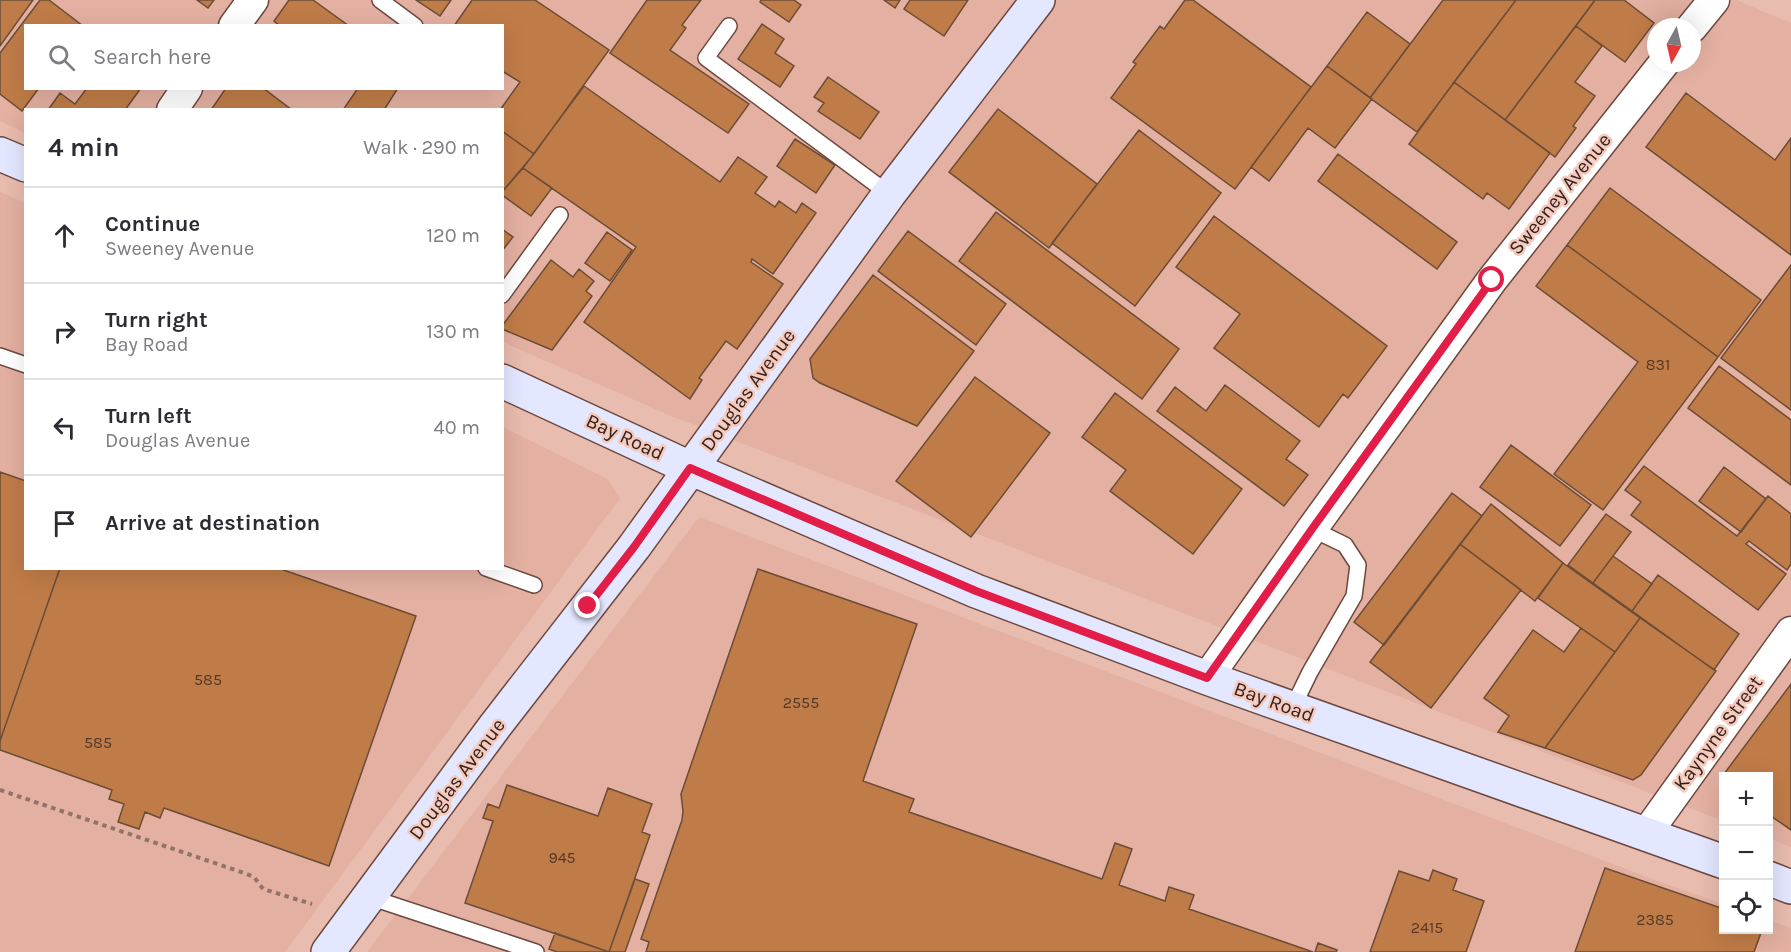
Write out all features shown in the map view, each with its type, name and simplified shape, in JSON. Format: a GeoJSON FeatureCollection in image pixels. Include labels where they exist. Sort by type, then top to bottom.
{"type":"FeatureCollection","features":[{"type":"Feature","properties":{"kind":"street"},"geometry":{"type":"LineString","coordinates":[[235,24],[253,0]]}},
{"type":"Feature","properties":{"kind":"street","name":"Douglas Avenue"},"geometry":{"type":"LineString","coordinates":[[328,952],[495,726],[634,547],[889,194],[1038,0]]}},
{"type":"Feature","properties":{"kind":"street"},"geometry":{"type":"LineString","coordinates":[[1699,18],[1714,0]]}},
{"type":"Feature","properties":{"kind":"street","name":"Sweeney Avenue"},"geometry":{"type":"LineString","coordinates":[[1207,678],[1492,280],[1657,72]]}},
{"type":"Feature","properties":{"kind":"street"},"geometry":{"type":"LineString","coordinates":[[173,108],[186,90]]}},
{"type":"Feature","properties":{"kind":"street"},"geometry":{"type":"LineString","coordinates":[[0,154],[24,164]]}},
{"type":"Feature","properties":{"kind":"street","name":"Bay Road"},"geometry":{"type":"LineString","coordinates":[[504,382],[690,468],[976,591],[1292,709],[1719,860]]}},
{"type":"Feature","properties":{"kind":"street","name":"Kaynyne Street"},"geometry":{"type":"LineString","coordinates":[[1646,834],[1791,633]]}},
{"type":"Feature","properties":{"kind":"street"},"geometry":{"type":"LineString","coordinates":[[1773,880],[1791,886]]}},
{"type":"Feature","properties":{"kind":"lane"},"geometry":{"type":"LineString","coordinates":[[380,0],[412,24]]}},
{"type":"Feature","properties":{"kind":"lane"},"geometry":{"type":"LineString","coordinates":[[729,26],[706,58],[889,194]]}},
{"type":"Feature","properties":{"kind":"lane"},"geometry":{"type":"LineString","coordinates":[[504,292],[560,215]]}},
{"type":"Feature","properties":{"kind":"lane"},"geometry":{"type":"LineString","coordinates":[[0,356],[24,364]]}},
{"type":"Feature","properties":{"kind":"lane"},"geometry":{"type":"LineString","coordinates":[[1292,709],[1310,672],[1354,596],[1358,565],[1345,545],[1312,529]]}},
{"type":"Feature","properties":{"kind":"lane"},"geometry":{"type":"LineString","coordinates":[[492,570],[534,585]]}},
{"type":"Feature","properties":{"kind":"lane"},"geometry":{"type":"LineString","coordinates":[[369,897],[536,952]]}},
{"type":"Feature","properties":{"kind":"path"},"geometry":{"type":"LineString","coordinates":[[0,790],[244,873],[254,877],[263,889],[312,904]]}},
{"type":"Feature","properties":{"kind":"shaded area"},"geometry":{"type":"Polygon","coordinates":[[[0,0],[1736,0],[1791,23],[1791,847],[1773,840],[1773,772],[1719,772],[1719,819],[671,416],[504,342],[504,108],[24,108],[24,133],[0,121],[0,0]]]}},
{"type":"Feature","properties":{"kind":"shaded area"},"geometry":{"type":"Polygon","coordinates":[[[0,192],[24,203],[24,570],[504,570],[504,428],[607,479],[620,498],[285,952],[0,952],[0,192]]]}},
{"type":"Feature","properties":{"kind":"shaded area"},"geometry":{"type":"Polygon","coordinates":[[[699,517],[1719,903],[1719,934],[1773,934],[1773,921],[1791,928],[1791,952],[367,952],[699,517]]]}},
{"type":"Feature","properties":{"kind":"building"},"geometry":{"type":"Polygon","coordinates":[[[0,0],[33,0],[0,46],[0,0]]]}},
{"type":"Feature","properties":{"kind":"building"},"geometry":{"type":"Polygon","coordinates":[[[40,0],[49,0],[80,24],[24,24],[24,90],[38,90],[22,111],[0,94],[0,53],[40,0]]]}},
{"type":"Feature","properties":{"kind":"building"},"geometry":{"type":"Polygon","coordinates":[[[197,0],[214,0],[208,8],[197,0]]]}},
{"type":"Feature","properties":{"kind":"building"},"geometry":{"type":"Polygon","coordinates":[[[289,0],[313,0],[346,24],[278,24],[274,21],[289,0]]]}},
{"type":"Feature","properties":{"kind":"building"},"geometry":{"type":"Polygon","coordinates":[[[416,0],[451,0],[440,16],[416,0]]]}},
{"type":"Feature","properties":{"kind":"building"},"geometry":{"type":"Polygon","coordinates":[[[472,0],[535,0],[609,50],[534,154],[504,132],[504,108],[501,108],[520,82],[504,72],[504,24],[455,24],[472,0]]]}},
{"type":"Feature","properties":{"kind":"building"},"geometry":{"type":"Polygon","coordinates":[[[647,0],[701,0],[682,25],[686,28],[670,50],[749,104],[728,133],[610,53],[647,0]]]}},
{"type":"Feature","properties":{"kind":"building"},"geometry":{"type":"Polygon","coordinates":[[[761,0],[794,0],[801,5],[789,22],[760,2],[761,0]]]}},
{"type":"Feature","properties":{"kind":"building"},"geometry":{"type":"Polygon","coordinates":[[[884,0],[900,0],[895,8],[884,0]]]}},
{"type":"Feature","properties":{"kind":"building"},"geometry":{"type":"Polygon","coordinates":[[[910,0],[968,0],[944,36],[904,9],[910,0]]]}},
{"type":"Feature","properties":{"kind":"building"},"geometry":{"type":"Polygon","coordinates":[[[1185,0],[1193,0],[1311,87],[1235,189],[1111,98],[1136,64],[1133,62],[1160,26],[1164,29],[1185,0]]]}},
{"type":"Feature","properties":{"kind":"building"},"geometry":{"type":"Polygon","coordinates":[[[1443,0],[1516,0],[1417,132],[1370,98],[1443,0]]]}},
{"type":"Feature","properties":{"kind":"building"},"geometry":{"type":"Polygon","coordinates":[[[1516,0],[1595,0],[1505,120],[1454,82],[1516,0]]]}},
{"type":"Feature","properties":{"kind":"building"},"geometry":{"type":"Polygon","coordinates":[[[1595,0],[1624,0],[1647,18],[1647,32],[1625,62],[1576,26],[1595,0]]]}},
{"type":"Feature","properties":{"kind":"building"},"geometry":{"type":"Polygon","coordinates":[[[1367,12],[1410,44],[1370,98],[1327,66],[1367,12]]]}},
{"type":"Feature","properties":{"kind":"building"},"geometry":{"type":"Polygon","coordinates":[[[762,24],[784,39],[775,53],[794,66],[780,87],[738,59],[762,24]]]}},
{"type":"Feature","properties":{"kind":"building"},"geometry":{"type":"Polygon","coordinates":[[[1576,26],[1602,46],[1575,82],[1595,96],[1573,126],[1576,128],[1555,157],[1505,120],[1576,26]]]}},
{"type":"Feature","properties":{"kind":"building"},"geometry":{"type":"Polygon","coordinates":[[[1327,66],[1372,99],[1335,148],[1308,128],[1269,181],[1251,167],[1327,66]]]}},
{"type":"Feature","properties":{"kind":"building"},"geometry":{"type":"Polygon","coordinates":[[[828,77],[879,112],[860,139],[818,111],[824,103],[814,97],[828,77]]]}},
{"type":"Feature","properties":{"kind":"building"},"geometry":{"type":"Polygon","coordinates":[[[1454,82],[1550,153],[1509,209],[1487,193],[1483,199],[1409,144],[1454,82]]]}},
{"type":"Feature","properties":{"kind":"building"},"geometry":{"type":"Polygon","coordinates":[[[584,86],[720,182],[738,157],[767,177],[755,193],[775,207],[779,201],[796,213],[802,203],[816,213],[773,274],[752,259],[751,262],[783,284],[737,349],[726,341],[699,378],[702,380],[690,399],[584,322],[636,247],[523,168],[584,86]]]}},
{"type":"Feature","properties":{"kind":"building"},"geometry":{"type":"Polygon","coordinates":[[[86,90],[140,90],[126,108],[49,108],[60,93],[75,104],[86,90]]]}},
{"type":"Feature","properties":{"kind":"building"},"geometry":{"type":"Polygon","coordinates":[[[225,90],[266,90],[289,108],[212,108],[225,90]]]}},
{"type":"Feature","properties":{"kind":"building"},"geometry":{"type":"Polygon","coordinates":[[[357,90],[397,90],[385,108],[344,108],[357,90]]]}},
{"type":"Feature","properties":{"kind":"building"},"geometry":{"type":"Polygon","coordinates":[[[1686,93],[1775,160],[1791,138],[1791,255],[1646,147],[1686,93]]]}},
{"type":"Feature","properties":{"kind":"building"},"geometry":{"type":"Polygon","coordinates":[[[998,109],[1097,184],[1049,248],[949,172],[998,109]]]}},
{"type":"Feature","properties":{"kind":"building"},"geometry":{"type":"Polygon","coordinates":[[[1139,130],[1221,193],[1135,306],[1052,243],[1139,130]]]}},
{"type":"Feature","properties":{"kind":"building"},"geometry":{"type":"Polygon","coordinates":[[[504,132],[534,154],[504,190],[504,132]]]}},
{"type":"Feature","properties":{"kind":"building"},"geometry":{"type":"Polygon","coordinates":[[[795,139],[835,165],[816,193],[777,166],[795,139]]]}},
{"type":"Feature","properties":{"kind":"building"},"geometry":{"type":"Polygon","coordinates":[[[1338,154],[1457,242],[1437,269],[1318,181],[1338,154]]]}},
{"type":"Feature","properties":{"kind":"building"},"geometry":{"type":"Polygon","coordinates":[[[523,168],[552,188],[531,216],[504,196],[504,190],[523,168]]]}},
{"type":"Feature","properties":{"kind":"building"},"geometry":{"type":"Polygon","coordinates":[[[1610,188],[1761,300],[1718,357],[1567,245],[1610,188]]]}},
{"type":"Feature","properties":{"kind":"building"},"geometry":{"type":"Polygon","coordinates":[[[996,212],[1179,349],[1142,399],[959,261],[996,212]]]}},
{"type":"Feature","properties":{"kind":"building"},"geometry":{"type":"Polygon","coordinates":[[[1214,216],[1387,346],[1348,398],[1343,394],[1319,427],[1214,348],[1240,314],[1176,267],[1214,216]]]}},
{"type":"Feature","properties":{"kind":"building"},"geometry":{"type":"Polygon","coordinates":[[[504,230],[513,237],[504,248],[504,230]]]}},
{"type":"Feature","properties":{"kind":"building"},"geometry":{"type":"Polygon","coordinates":[[[908,231],[1006,304],[976,345],[878,271],[908,231]]]}},
{"type":"Feature","properties":{"kind":"building"},"geometry":{"type":"Polygon","coordinates":[[[607,232],[632,250],[610,281],[585,263],[607,232]]]}},
{"type":"Feature","properties":{"kind":"building"},"geometry":{"type":"Polygon","coordinates":[[[1567,245],[1718,357],[1603,510],[1554,474],[1638,362],[1536,286],[1567,245]]]}},
{"type":"Feature","properties":{"kind":"building"},"geometry":{"type":"Polygon","coordinates":[[[551,260],[573,277],[579,269],[594,281],[586,291],[592,296],[552,350],[504,330],[504,323],[551,260]]]}},
{"type":"Feature","properties":{"kind":"building"},"geometry":{"type":"Polygon","coordinates":[[[1791,265],[1791,410],[1721,358],[1791,265]]]}},
{"type":"Feature","properties":{"kind":"building"},"geometry":{"type":"Polygon","coordinates":[[[873,275],[974,351],[917,426],[813,378],[810,359],[873,275]]]}},
{"type":"Feature","properties":{"kind":"building"},"geometry":{"type":"Polygon","coordinates":[[[1719,366],[1791,420],[1791,485],[1688,408],[1719,366]]]}},
{"type":"Feature","properties":{"kind":"building"},"geometry":{"type":"Polygon","coordinates":[[[975,377],[1050,433],[971,537],[896,481],[975,377]]]}},
{"type":"Feature","properties":{"kind":"building"},"geometry":{"type":"Polygon","coordinates":[[[1225,385],[1300,441],[1286,459],[1308,475],[1284,506],[1157,411],[1175,387],[1206,411],[1225,385]]]}},
{"type":"Feature","properties":{"kind":"building"},"geometry":{"type":"Polygon","coordinates":[[[1115,393],[1242,489],[1193,554],[1110,491],[1126,470],[1082,437],[1115,393]]]}},
{"type":"Feature","properties":{"kind":"building"},"geometry":{"type":"Polygon","coordinates":[[[1511,445],[1591,505],[1560,546],[1480,487],[1511,445]]]}},
{"type":"Feature","properties":{"kind":"building"},"geometry":{"type":"Polygon","coordinates":[[[1644,466],[1737,536],[1768,496],[1791,514],[1791,564],[1787,570],[1749,541],[1746,544],[1786,574],[1758,610],[1631,515],[1641,502],[1625,490],[1644,466]]]}},
{"type":"Feature","properties":{"kind":"building"},"geometry":{"type":"Polygon","coordinates":[[[1724,467],[1766,499],[1741,532],[1699,501],[1724,467]]]}},
{"type":"Feature","properties":{"kind":"building"},"geometry":{"type":"Polygon","coordinates":[[[0,472],[24,480],[24,570],[59,570],[0,741],[0,472]]]}},
{"type":"Feature","properties":{"kind":"building"},"geometry":{"type":"Polygon","coordinates":[[[1452,493],[1482,516],[1384,645],[1354,622],[1452,493]]]}},
{"type":"Feature","properties":{"kind":"building"},"geometry":{"type":"Polygon","coordinates":[[[1491,504],[1563,563],[1535,601],[1460,544],[1491,504]]]}},
{"type":"Feature","properties":{"kind":"building"},"geometry":{"type":"Polygon","coordinates":[[[1606,514],[1631,532],[1593,583],[1568,565],[1606,514]]]}},
{"type":"Feature","properties":{"kind":"building"},"geometry":{"type":"Polygon","coordinates":[[[1460,544],[1521,590],[1431,708],[1370,662],[1460,544]]]}},
{"type":"Feature","properties":{"kind":"building"},"geometry":{"type":"Polygon","coordinates":[[[1613,556],[1652,584],[1632,611],[1593,583],[1613,556]]]}},
{"type":"Feature","properties":{"kind":"building"},"geometry":{"type":"Polygon","coordinates":[[[1563,563],[1640,618],[1615,652],[1538,598],[1563,563]]]}},
{"type":"Feature","properties":{"kind":"building"},"geometry":{"type":"Polygon","coordinates":[[[758,569],[917,624],[863,781],[914,799],[909,812],[1102,879],[1115,843],[1132,849],[1119,885],[1165,901],[1169,887],[1194,895],[1189,909],[1313,952],[646,952],[649,942],[641,939],[682,820],[681,794],[758,569]]]}},
{"type":"Feature","properties":{"kind":"building"},"geometry":{"type":"Polygon","coordinates":[[[59,570],[284,570],[416,616],[329,866],[164,808],[160,818],[145,812],[139,829],[118,822],[124,804],[109,799],[112,790],[0,750],[0,741],[59,570]]]}},
{"type":"Feature","properties":{"kind":"building"},"geometry":{"type":"Polygon","coordinates":[[[1658,575],[1739,634],[1714,670],[1632,611],[1658,575]]]}},
{"type":"Feature","properties":{"kind":"building"},"geometry":{"type":"Polygon","coordinates":[[[1640,618],[1716,671],[1641,775],[1633,780],[1545,748],[1640,618]]]}},
{"type":"Feature","properties":{"kind":"building"},"geometry":{"type":"Polygon","coordinates":[[[1581,628],[1615,652],[1545,748],[1498,732],[1509,716],[1484,698],[1533,630],[1564,652],[1581,628]]]}},
{"type":"Feature","properties":{"kind":"building"},"geometry":{"type":"Polygon","coordinates":[[[1791,684],[1791,830],[1773,817],[1773,772],[1725,772],[1791,684]]]}},
{"type":"Feature","properties":{"kind":"building"},"geometry":{"type":"Polygon","coordinates":[[[507,785],[598,816],[608,788],[652,804],[642,832],[650,835],[609,952],[465,903],[493,821],[483,818],[488,804],[499,808],[507,785]]]}},
{"type":"Feature","properties":{"kind":"building"},"geometry":{"type":"Polygon","coordinates":[[[1605,868],[1719,907],[1719,934],[1761,934],[1754,952],[1575,952],[1605,868]]]}},
{"type":"Feature","properties":{"kind":"building"},"geometry":{"type":"Polygon","coordinates":[[[1433,870],[1457,879],[1453,890],[1484,901],[1466,952],[1370,952],[1399,871],[1429,881],[1433,870]]]}},
{"type":"Feature","properties":{"kind":"building"},"geometry":{"type":"Polygon","coordinates":[[[635,879],[649,884],[625,952],[609,952],[635,879]]]}},
{"type":"Feature","properties":{"kind":"building"},"geometry":{"type":"Polygon","coordinates":[[[555,933],[609,952],[557,952],[549,949],[555,933]]]}},
{"type":"Feature","properties":{"kind":"building"},"geometry":{"type":"Polygon","coordinates":[[[1318,943],[1337,950],[1336,952],[1315,952],[1318,943]]]}},
{"type":"Feature","properties":{"kind":"route"},"geometry":{"type":"LineString","coordinates":[[588,606],[634,547],[690,468],[976,591],[1207,678],[1492,280]]}}]}
